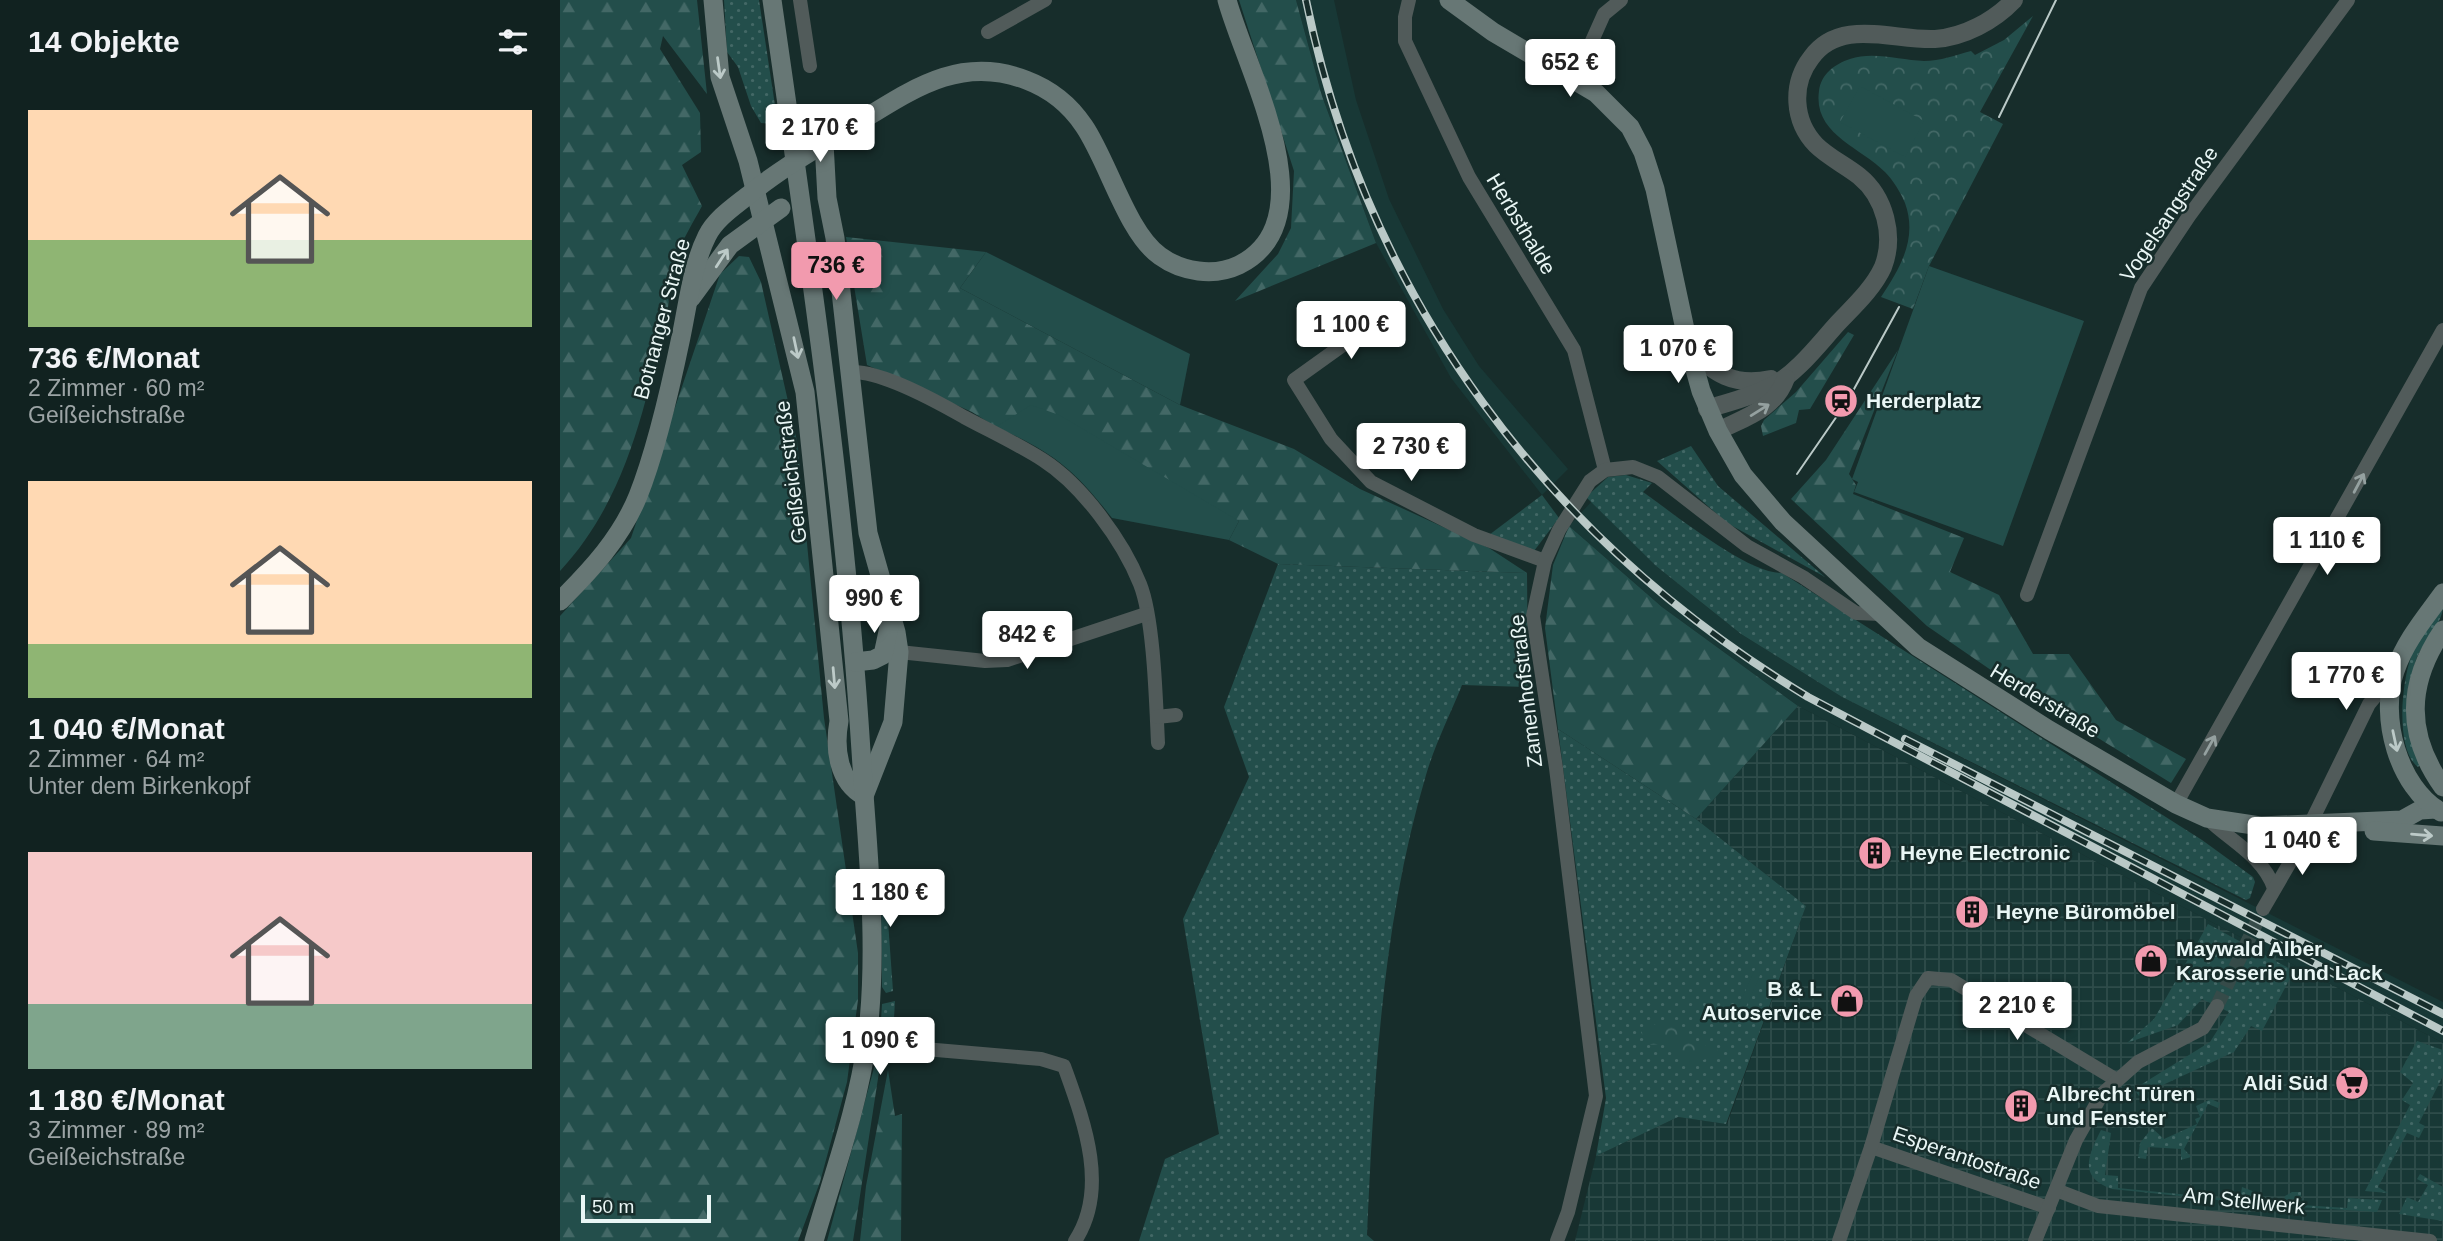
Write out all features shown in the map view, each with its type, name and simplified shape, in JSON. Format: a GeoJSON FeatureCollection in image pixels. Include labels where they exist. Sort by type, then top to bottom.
{"type":"FeatureCollection","features":[{"type":"Feature","properties":{"kind":"main road","name":"Geißeichstraße"},"geometry":{"type":"LineString","coordinates":[[713,0],[720,77],[743,146],[762,185],[761,221],[796,347],[812,439],[841,768],[849,784],[864,796]]}},
{"type":"Feature","properties":{"kind":"main road"},"geometry":{"type":"LineString","coordinates":[[772,0],[822,342],[852,610],[870,942],[866,1044],[841,1152],[814,1241]]}},
{"type":"Feature","properties":{"kind":"main road","name":"Botnanger Straße"},"geometry":{"type":"LineString","coordinates":[[560,601],[611,545],[637,499],[679,349],[706,237],[716,222],[786,167],[918,88],[952,74],[976,69],[1013,75],[1053,94],[1084,126],[1137,228],[1157,254],[1175,265],[1193,271],[1228,269],[1255,254],[1269,239],[1282,208],[1283,193],[1273,139],[1227,0]]}},
{"type":"Feature","properties":{"kind":"main road"},"geometry":{"type":"LineString","coordinates":[[1449,0],[1493,32],[1575,79],[1614,109],[1630,127],[1643,152],[1658,199],[1689,348],[1707,409]]}},
{"type":"Feature","properties":{"kind":"main road"},"geometry":{"type":"LineString","coordinates":[[824,143],[827,198],[835,238],[868,533],[899,652],[892,722],[864,796]]}},
{"type":"Feature","properties":{"kind":"main road"},"geometry":{"type":"LineString","coordinates":[[786,167],[803,176],[827,198]]}},
{"type":"Feature","properties":{"kind":"main road"},"geometry":{"type":"LineString","coordinates":[[762,185],[781,208],[801,220],[837,265]]}},
{"type":"Feature","properties":{"kind":"main road"},"geometry":{"type":"LineString","coordinates":[[689,302],[730,245],[781,208]]}},
{"type":"Feature","properties":{"kind":"main road","name":"Herderstraße"},"geometry":{"type":"LineString","coordinates":[[1707,409],[1743,475],[1783,522],[1881,614],[1959,676],[2176,804],[2207,818],[2260,826],[2402,820],[2431,808]]}},
{"type":"Feature","properties":{"kind":"main road"},"geometry":{"type":"LineString","coordinates":[[2431,808],[2409,780],[2394,741],[2390,702],[2393,675],[2414,632],[2443,593]]}},
{"type":"Feature","properties":{"kind":"main road"},"geometry":{"type":"LineString","coordinates":[[855,662],[873,660],[886,652],[889,610]]}},
{"type":"Feature","properties":{"kind":"main road"},"geometry":{"type":"LineString","coordinates":[[2431,808],[2430,769],[2417,730],[2416,688],[2419,672],[2443,630]]}},
{"type":"Feature","properties":{"kind":"main road"},"geometry":{"type":"LineString","coordinates":[[2430,769],[2443,787]]}},
{"type":"Feature","properties":{"kind":"main road"},"geometry":{"type":"LineString","coordinates":[[2354,823],[2382,833],[2443,836]]}},
{"type":"Feature","properties":{"kind":"street"},"geometry":{"type":"LineString","coordinates":[[800,0],[810,66]]}},
{"type":"Feature","properties":{"kind":"street"},"geometry":{"type":"LineString","coordinates":[[988,32],[1045,0]]}},
{"type":"Feature","properties":{"kind":"street","name":"Herbsthalde"},"geometry":{"type":"LineString","coordinates":[[1409,0],[1405,17],[1405,41],[1469,177],[1574,351],[1605,470]]}},
{"type":"Feature","properties":{"kind":"street"},"geometry":{"type":"LineString","coordinates":[[1575,79],[1604,14],[1621,0]]}},
{"type":"Feature","properties":{"kind":"street"},"geometry":{"type":"LineString","coordinates":[[1707,409],[1770,387],[1788,374],[1872,286],[1883,266],[1889,246],[1884,213],[1875,195],[1861,178],[1818,147],[1800,119],[1797,101],[1803,69],[1822,46],[1836,38],[1868,33],[1905,38],[1947,36],[1989,21],[2014,0]]}},
{"type":"Feature","properties":{"kind":"street","name":"Vogelsangstraße"},"geometry":{"type":"LineString","coordinates":[[2027,595],[2141,288],[2189,216],[2348,0]]}},
{"type":"Feature","properties":{"kind":"street"},"geometry":{"type":"LineString","coordinates":[[1386,314],[1294,380],[1331,439],[1371,482],[1474,535],[1545,561]]}},
{"type":"Feature","properties":{"kind":"street"},"geometry":{"type":"LineString","coordinates":[[2176,804],[2443,330]]}},
{"type":"Feature","properties":{"kind":"street"},"geometry":{"type":"LineString","coordinates":[[1689,348],[1712,370],[1734,382],[1766,380],[1788,374]]}},
{"type":"Feature","properties":{"kind":"street"},"geometry":{"type":"LineString","coordinates":[[851,372],[873,375],[957,413],[1044,460],[1069,481],[1094,509],[1141,585],[1158,743]]}},
{"type":"Feature","properties":{"kind":"street"},"geometry":{"type":"LineString","coordinates":[[1718,432],[1765,407],[1780,395],[1788,374]]}},
{"type":"Feature","properties":{"kind":"street"},"geometry":{"type":"LineString","coordinates":[[1605,470],[1633,467],[1647,471],[1747,546],[1803,577],[1856,613],[1881,614]]}},
{"type":"Feature","properties":{"kind":"street","name":"Zamenhofstraße"},"geometry":{"type":"LineString","coordinates":[[1557,1241],[1568,1212],[1596,1096],[1555,757],[1533,616],[1545,561],[1559,530],[1590,481],[1605,470]]}},
{"type":"Feature","properties":{"kind":"street"},"geometry":{"type":"LineString","coordinates":[[899,652],[985,661],[1007,660],[1146,614]]}},
{"type":"Feature","properties":{"kind":"street"},"geometry":{"type":"LineString","coordinates":[[2263,909],[2311,824],[2369,704],[2393,675]]}},
{"type":"Feature","properties":{"kind":"street"},"geometry":{"type":"LineString","coordinates":[[1157,718],[1176,715]]}},
{"type":"Feature","properties":{"kind":"street"},"geometry":{"type":"LineString","coordinates":[[2207,818],[2223,834],[2254,856],[2270,876],[2274,888]]}},
{"type":"Feature","properties":{"kind":"street","name":"Esperantostraße"},"geometry":{"type":"LineString","coordinates":[[1839,1241],[1871,1147],[1916,996],[1928,978],[1951,980],[2115,1079]]}},
{"type":"Feature","properties":{"kind":"street"},"geometry":{"type":"LineString","coordinates":[[2035,1241],[2090,1111],[2115,1079],[2138,1062],[2203,1028],[2217,1006]]}},
{"type":"Feature","properties":{"kind":"street"},"geometry":{"type":"LineString","coordinates":[[866,1044],[1041,1059],[1063,1066],[1074,1095],[1092,1168],[1089,1212],[1075,1241]]}},
{"type":"Feature","properties":{"kind":"street","name":"Esperantostraße"},"geometry":{"type":"LineString","coordinates":[[1871,1147],[2049,1208]]}},
{"type":"Feature","properties":{"kind":"street","name":"Am Stellwerk"},"geometry":{"type":"LineString","coordinates":[[2056,1190],[2098,1206],[2430,1241]]}},
{"type":"Feature","properties":{"kind":"shaded area"},"geometry":{"type":"Polygon","coordinates":[[[1296,0],[1334,0],[1356,100],[1389,199],[1443,309],[1479,366],[1568,469],[1542,495],[1451,378],[1376,243],[1322,96],[1296,0]]]}},
{"type":"Feature","properties":{"kind":"shaded area"},"geometry":{"type":"Polygon","coordinates":[[[1592,501],[1656,566],[1741,634],[1842,697],[2443,1002],[2443,1043],[1798,706],[1662,607],[1569,526],[1592,501]]]}},
{"type":"Feature","properties":{"kind":"shaded area"},"geometry":{"type":"Polygon","coordinates":[[[1798,706],[2443,1043],[2443,1241],[1575,1241],[1596,1156],[1678,1117],[1727,1124],[1806,906],[1696,819],[1798,706]]]}},
{"type":"Feature","properties":{"kind":"green space"},"geometry":{"type":"Polygon","coordinates":[[[560,0],[697,0],[707,94],[663,36],[660,49],[700,113],[701,152],[682,165],[702,206],[676,260],[651,378],[631,447],[602,512],[583,543],[560,571],[560,0]]]}},
{"type":"Feature","properties":{"kind":"green space"},"geometry":{"type":"Polygon","coordinates":[[[724,0],[759,0],[778,125],[761,123],[751,106],[738,67],[727,52],[724,0]]]}},
{"type":"Feature","properties":{"kind":"green space"},"geometry":{"type":"Polygon","coordinates":[[[1239,0],[1296,0],[1322,96],[1376,243],[1235,301],[1278,254],[1291,228],[1294,171],[1239,0]]]}},
{"type":"Feature","properties":{"kind":"green space"},"geometry":{"type":"Polygon","coordinates":[[[2033,16],[1980,112],[2003,124],[1929,266],[1913,309],[1881,297],[1905,253],[1909,229],[1905,203],[1885,172],[1840,138],[1823,118],[1819,106],[1820,85],[1834,67],[1859,57],[1877,56],[1924,61],[1971,51],[1975,55],[2004,40],[2033,16]]]}},
{"type":"Feature","properties":{"kind":"green space"},"geometry":{"type":"Polygon","coordinates":[[[1860,86],[1924,121],[1905,157],[1840,122],[1860,86]]]}},
{"type":"Feature","properties":{"kind":"green space"},"geometry":{"type":"Polygon","coordinates":[[[846,237],[986,252],[960,288],[1180,405],[1294,449],[1360,489],[1489,548],[1527,573],[1278,564],[1229,540],[1239,521],[996,427],[972,412],[867,365],[846,237]]]}},
{"type":"Feature","properties":{"kind":"green space"},"geometry":{"type":"Polygon","coordinates":[[[986,252],[1190,354],[1180,405],[960,288],[986,252]]]}},
{"type":"Feature","properties":{"kind":"green space"},"geometry":{"type":"Polygon","coordinates":[[[739,256],[749,257],[761,282],[797,441],[824,718],[858,953],[858,1000],[847,1082],[820,1182],[798,1241],[560,1241],[560,616],[631,538],[720,274],[739,256]]]}},
{"type":"Feature","properties":{"kind":"green space"},"geometry":{"type":"Polygon","coordinates":[[[1929,266],[2084,321],[2003,546],[1854,492],[1858,482],[1852,479],[1929,266]]]}},
{"type":"Feature","properties":{"kind":"green space"},"geometry":{"type":"Polygon","coordinates":[[[1848,332],[1854,335],[1810,409],[1799,410],[1796,423],[1763,436],[1761,426],[1764,420],[1796,392],[1848,332]]]}},
{"type":"Feature","properties":{"kind":"green space"},"geometry":{"type":"Polygon","coordinates":[[[1898,350],[1849,474],[1856,485],[1853,494],[1964,538],[1950,572],[1999,595],[2033,654],[2069,654],[2116,720],[2186,759],[2171,783],[2017,688],[1927,626],[1791,499],[1826,460],[1898,350]]]}},
{"type":"Feature","properties":{"kind":"green space"},"geometry":{"type":"Polygon","coordinates":[[[1031,405],[1059,415],[1239,521],[1229,540],[1112,518],[1074,474],[1048,454],[996,427],[1031,405]]]}},
{"type":"Feature","properties":{"kind":"green space"},"geometry":{"type":"Polygon","coordinates":[[[1691,446],[1718,486],[1825,577],[1727,523],[1657,461],[1691,446]]]}},
{"type":"Feature","properties":{"kind":"green space"},"geometry":{"type":"Polygon","coordinates":[[[1626,475],[1652,483],[1643,492],[1711,541],[1750,564],[1767,571],[1782,573],[2202,840],[2253,877],[2255,882],[2250,898],[2246,900],[1842,697],[1741,634],[1656,566],[1586,497],[1608,477],[1626,475]]]}},
{"type":"Feature","properties":{"kind":"green space"},"geometry":{"type":"Polygon","coordinates":[[[1542,495],[1559,518],[1534,551],[1489,535],[1542,495]]]}},
{"type":"Feature","properties":{"kind":"green space"},"geometry":{"type":"Polygon","coordinates":[[[1569,526],[1662,607],[1798,706],[1696,819],[1558,729],[1545,628],[1553,565],[1569,526]]]}},
{"type":"Feature","properties":{"kind":"green space"},"geometry":{"type":"Polygon","coordinates":[[[1278,564],[1527,573],[1528,687],[1462,685],[1426,775],[1399,888],[1383,1003],[1367,1235],[1374,1241],[1139,1241],[1165,1159],[1219,1134],[1183,919],[1249,777],[1224,707],[1278,564]]]}},
{"type":"Feature","properties":{"kind":"green space"},"geometry":{"type":"Polygon","coordinates":[[[2443,606],[2440,620],[2419,654],[2413,672],[2412,699],[2420,765],[2418,767],[2410,758],[2406,745],[2403,694],[2409,663],[2416,646],[2443,606]]]}},
{"type":"Feature","properties":{"kind":"green space"},"geometry":{"type":"Polygon","coordinates":[[[1558,729],[1696,819],[1806,906],[1726,1124],[1678,1117],[1596,1156],[1606,1098],[1558,729]]]}},
{"type":"Feature","properties":{"kind":"green space"},"geometry":{"type":"Polygon","coordinates":[[[2273,838],[2265,854],[2249,842],[2252,840],[2273,838]]]}},
{"type":"Feature","properties":{"kind":"green space"},"geometry":{"type":"Polygon","coordinates":[[[881,893],[886,893],[893,991],[886,993],[882,987],[881,893]]]}},
{"type":"Feature","properties":{"kind":"green space"},"geometry":{"type":"Polygon","coordinates":[[[2208,924],[2294,971],[2262,1031],[2251,1026],[2234,1052],[2139,1096],[2134,1089],[2210,1042],[2229,1012],[2202,999],[2178,1025],[2127,1043],[2154,1019],[2208,924]]]}},
{"type":"Feature","properties":{"kind":"green space"},"geometry":{"type":"Polygon","coordinates":[[[1756,967],[1762,971],[1741,1018],[1735,1014],[1756,967]]]}},
{"type":"Feature","properties":{"kind":"green space"},"geometry":{"type":"Polygon","coordinates":[[[895,1001],[894,1018],[887,1037],[881,1020],[882,1004],[895,1001]]]}},
{"type":"Feature","properties":{"kind":"green space"},"geometry":{"type":"Polygon","coordinates":[[[1661,1021],[1671,1023],[1682,1036],[1718,1050],[1715,1055],[1692,1065],[1678,1059],[1669,1044],[1647,1045],[1641,1032],[1661,1021]]]}},
{"type":"Feature","properties":{"kind":"green space"},"geometry":{"type":"Polygon","coordinates":[[[2417,1041],[2443,1050],[2443,1076],[2419,1123],[2425,1126],[2419,1138],[2407,1133],[2378,1187],[2388,1193],[2365,1191],[2410,1105],[2402,1100],[2413,1083],[2400,1072],[2417,1041]]]}},
{"type":"Feature","properties":{"kind":"green space"},"geometry":{"type":"Polygon","coordinates":[[[881,1059],[853,1241],[827,1241],[874,1068],[881,1059]]]}},
{"type":"Feature","properties":{"kind":"green space"},"geometry":{"type":"Polygon","coordinates":[[[888,1070],[895,1116],[902,1114],[901,1241],[860,1241],[866,1186],[888,1070]]]}},
{"type":"Feature","properties":{"kind":"green space"},"geometry":{"type":"Polygon","coordinates":[[[2211,1099],[2220,1103],[2218,1108],[2208,1104],[2184,1149],[2191,1157],[2181,1160],[2181,1149],[2148,1147],[2146,1159],[2138,1158],[2140,1143],[2152,1128],[2164,1139],[2197,1124],[2195,1119],[2200,1117],[2196,1106],[2211,1099]]]}},
{"type":"Feature","properties":{"kind":"green space"},"geometry":{"type":"Polygon","coordinates":[[[2101,1130],[2111,1133],[2105,1175],[2118,1176],[2118,1188],[2240,1200],[2242,1187],[2255,1192],[2257,1204],[2112,1189],[2101,1184],[2090,1172],[2089,1165],[2092,1148],[2101,1130]]]}},
{"type":"Feature","properties":{"kind":"green space"},"geometry":{"type":"Polygon","coordinates":[[[2420,1174],[2443,1187],[2443,1221],[2399,1214],[2407,1197],[2418,1202],[2428,1185],[2417,1179],[2420,1174]]]}},
{"type":"Feature","properties":{"kind":"green space"},"geometry":{"type":"Polygon","coordinates":[[[2292,1192],[2301,1192],[2301,1205],[2347,1208],[2348,1198],[2382,1200],[2377,1212],[2283,1206],[2285,1196],[2292,1192]]]}},
{"type":"Feature","properties":{"kind":"tunnel"},"geometry":{"type":"LineString","coordinates":[[2217,1006],[2263,909]]}},
{"type":"Feature","properties":{"kind":"tram line"},"geometry":{"type":"LineString","coordinates":[[1999,117],[2056,0]]}},
{"type":"Feature","properties":{"kind":"tram line"},"geometry":{"type":"LineString","coordinates":[[1797,474],[1848,400],[1899,307]]}},
{"type":"Feature","properties":{"kind":"railway"},"geometry":{"type":"LineString","coordinates":[[1306,0],[1334,110],[1374,213],[1423,311],[1482,402],[1551,487],[1628,564],[1714,634],[1808,697],[2443,1031]]}},
{"type":"Feature","properties":{"kind":"railway"},"geometry":{"type":"LineString","coordinates":[[1905,739],[2443,1014]]}},
{"type":"Feature","properties":{"kind":"place","name":"Herderplatz"},"geometry":{"type":"Point","coordinates":[1841,401]}},
{"type":"Feature","properties":{"kind":"place","name":"Heyne Electronic"},"geometry":{"type":"Point","coordinates":[1875,853]}},
{"type":"Feature","properties":{"kind":"place","name":"Heyne Büromöbel"},"geometry":{"type":"Point","coordinates":[1972,912]}},
{"type":"Feature","properties":{"kind":"place","name":"Maywald Alber Karosserie und Lack"},"geometry":{"type":"Point","coordinates":[2151,961]}},
{"type":"Feature","properties":{"kind":"place","name":"B & L Autoservice"},"geometry":{"type":"Point","coordinates":[1847,1001]}},
{"type":"Feature","properties":{"kind":"place","name":"Aldi Süd"},"geometry":{"type":"Point","coordinates":[2352,1083]}},
{"type":"Feature","properties":{"kind":"place","name":"Albrecht Türen und Fenster"},"geometry":{"type":"Point","coordinates":[2021,1106]}}]}
